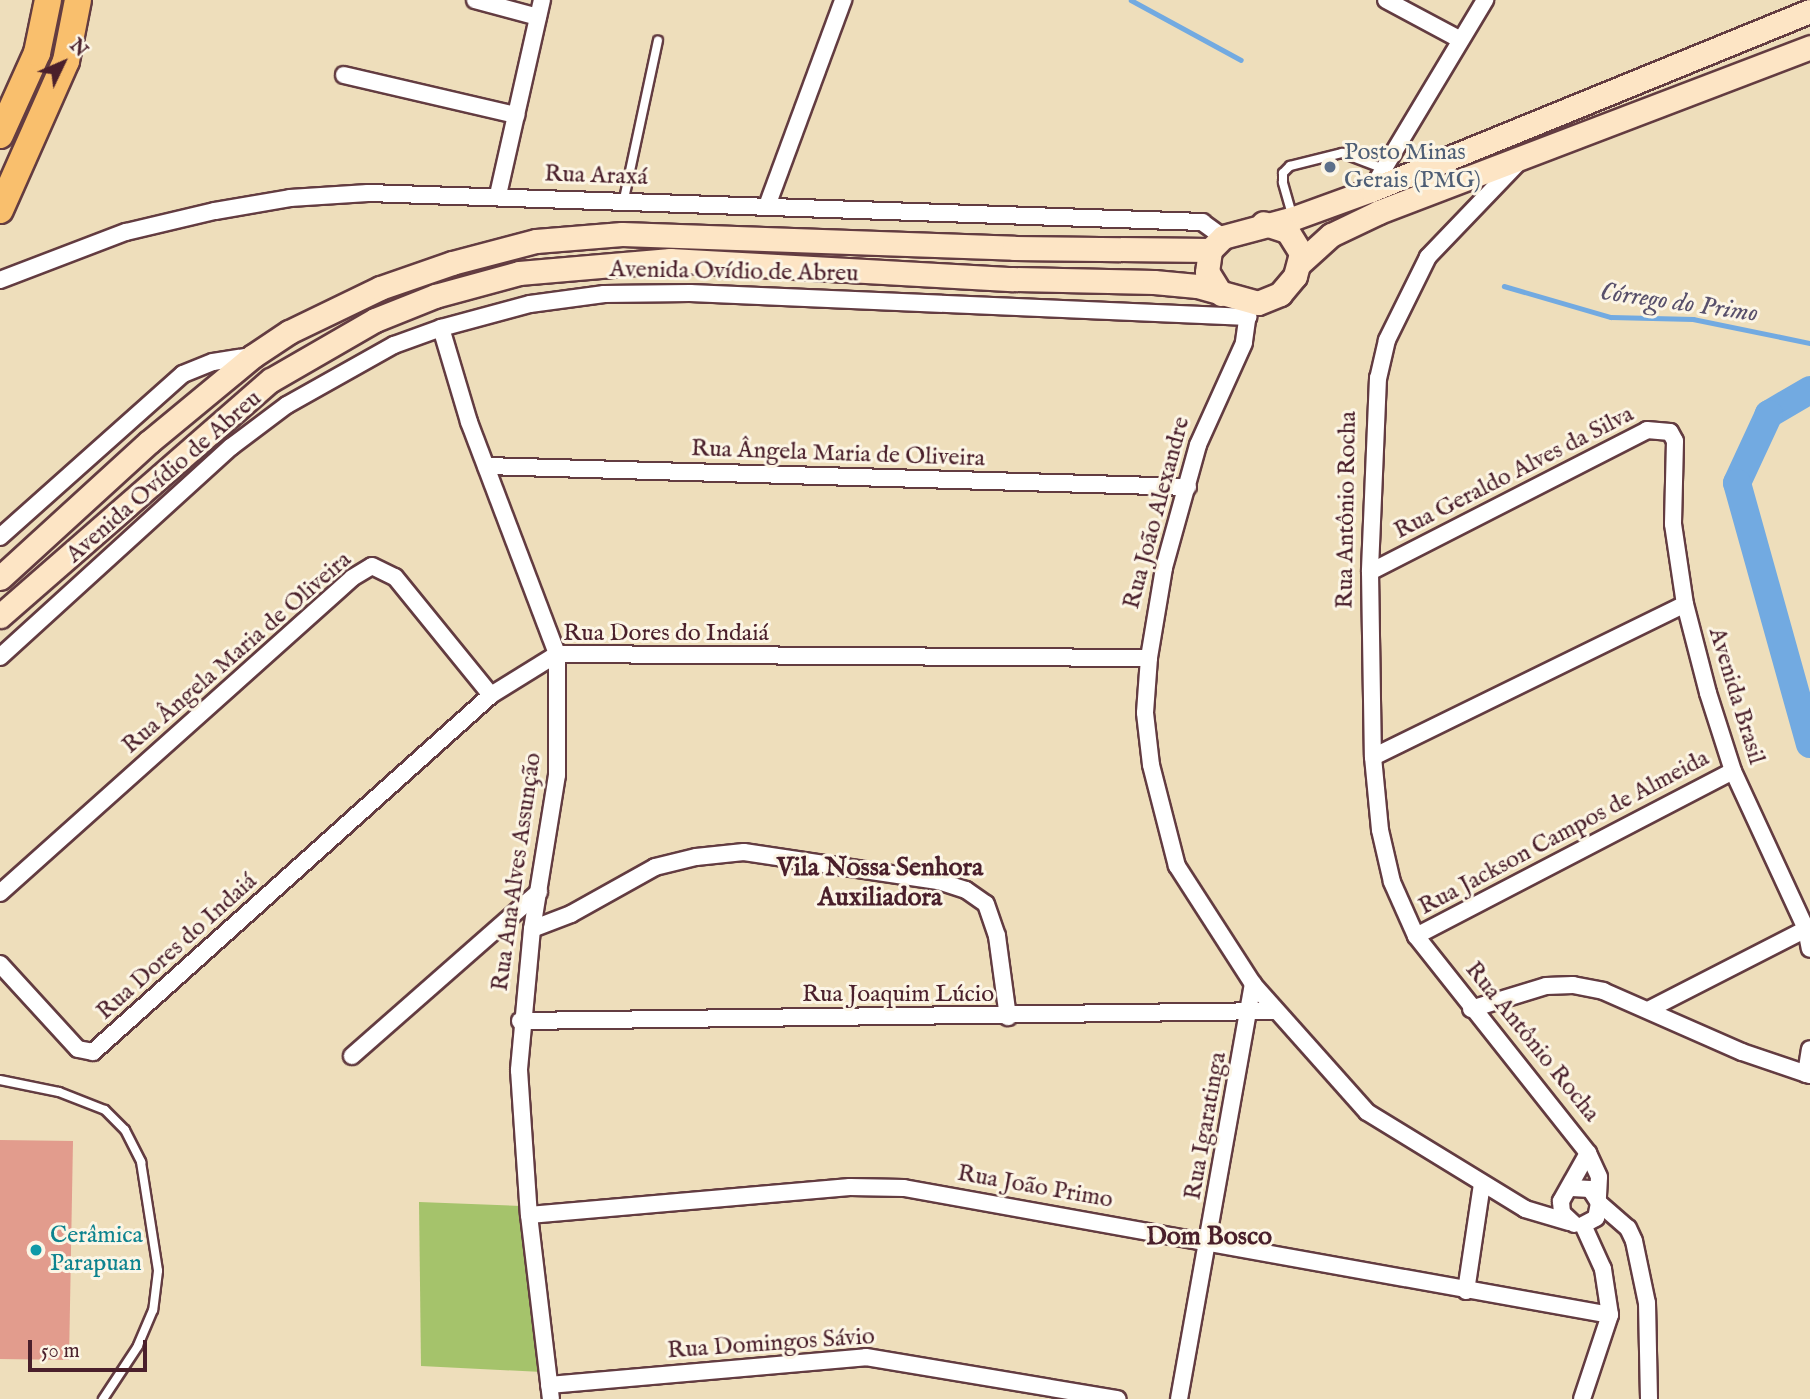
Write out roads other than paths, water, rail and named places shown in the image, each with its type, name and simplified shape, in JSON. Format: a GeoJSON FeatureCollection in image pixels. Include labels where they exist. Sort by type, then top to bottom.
{"type":"FeatureCollection","features":[{"type":"Feature","properties":{"kind":"main road"},"geometry":{"type":"LineString","coordinates":[[0,135],[37,53],[48,0]]}},
{"type":"Feature","properties":{"kind":"main road"},"geometry":{"type":"LineString","coordinates":[[0,210],[66,61],[78,0]]}},
{"type":"Feature","properties":{"kind":"main road"},"geometry":{"type":"LineString","coordinates":[[1526,155],[1331,235],[1300,263],[1280,294],[1248,310],[1221,293],[1208,272],[1216,243],[1263,223],[1294,218],[1371,190],[1810,9]]}},
{"type":"Feature","properties":{"kind":"main road","name":"Rua Antônio Rocha"},"geometry":{"type":"LineString","coordinates":[[1526,155],[1810,47]]}},
{"type":"Feature","properties":{"kind":"main road"},"geometry":{"type":"LineString","coordinates":[[1263,223],[1287,231],[1301,253],[1300,263]]}},
{"type":"Feature","properties":{"kind":"main road","name":"Avenida Ovídio de Abreu"},"geometry":{"type":"LineString","coordinates":[[0,578],[106,482],[253,356],[289,332],[380,288],[536,241],[622,234],[702,234],[1014,248],[1216,243]]}},
{"type":"Feature","properties":{"kind":"main road","name":"Avenida Ovídio de Abreu"},"geometry":{"type":"LineString","coordinates":[[0,616],[271,380],[375,320],[435,296],[519,273],[598,264],[670,260],[1012,279],[1154,282],[1221,293]]}},
{"type":"Feature","properties":{"kind":"main road"},"geometry":{"type":"LineString","coordinates":[[106,482],[124,506]]}},
{"type":"Feature","properties":{"kind":"street"},"geometry":{"type":"LineString","coordinates":[[475,0],[538,17]]}},
{"type":"Feature","properties":{"kind":"street"},"geometry":{"type":"LineString","coordinates":[[498,195],[542,0]]}},
{"type":"Feature","properties":{"kind":"street"},"geometry":{"type":"LineString","coordinates":[[766,206],[843,0]]}},
{"type":"Feature","properties":{"kind":"street"},"geometry":{"type":"LineString","coordinates":[[1385,0],[1459,39]]}},
{"type":"Feature","properties":{"kind":"street"},"geometry":{"type":"LineString","coordinates":[[1371,190],[1459,39],[1485,0]]}},
{"type":"Feature","properties":{"kind":"street"},"geometry":{"type":"LineString","coordinates":[[1806,0],[1810,9]]}},
{"type":"Feature","properties":{"kind":"street"},"geometry":{"type":"LineString","coordinates":[[344,75],[516,115]]}},
{"type":"Feature","properties":{"kind":"street","name":"Rua Antônio Rocha"},"geometry":{"type":"LineString","coordinates":[[1526,155],[1428,257],[1387,340],[1378,378],[1373,431],[1370,572],[1373,757],[1380,830],[1392,882],[1416,936],[1471,1009],[1588,1153]]}},
{"type":"Feature","properties":{"kind":"street","name":"Rua Araxá"},"geometry":{"type":"LineString","coordinates":[[0,280],[126,232],[215,211],[290,198],[368,193],[498,195],[1202,222],[1216,243]]}},
{"type":"Feature","properties":{"kind":"street","name":"Avenida Ovídio de Abreu"},"geometry":{"type":"LineString","coordinates":[[0,657],[232,447],[287,405],[394,345],[441,327],[530,304],[604,294],[690,293],[1248,310]]}},
{"type":"Feature","properties":{"kind":"street","name":"Rua João Alexandre"},"geometry":{"type":"LineString","coordinates":[[1248,310],[1244,343],[1211,408],[1164,568],[1149,658],[1145,713],[1151,765],[1177,866],[1253,984],[1367,1112],[1538,1216],[1576,1224]]}},
{"type":"Feature","properties":{"kind":"street","name":"Rua Ana Alves Assunção"},"geometry":{"type":"LineString","coordinates":[[441,327],[486,466],[557,654],[556,775],[531,929],[520,1021],[529,1215],[550,1392]]}},
{"type":"Feature","properties":{"kind":"street"},"geometry":{"type":"LineString","coordinates":[[0,537],[183,374],[213,362],[253,356]]}},
{"type":"Feature","properties":{"kind":"street"},"geometry":{"type":"LineString","coordinates":[[271,380],[287,405]]}},
{"type":"Feature","properties":{"kind":"street","name":"Rua Geraldo Alves da Silva"},"geometry":{"type":"LineString","coordinates":[[1370,572],[1647,430],[1670,432],[1675,441]]}},
{"type":"Feature","properties":{"kind":"street","name":"Avenida Brasil"},"geometry":{"type":"LineString","coordinates":[[1675,441],[1673,524],[1685,604],[1733,771],[1806,929],[1810,949]]}},
{"type":"Feature","properties":{"kind":"street","name":"Rua Ângela Maria de Oliveira"},"geometry":{"type":"LineString","coordinates":[[486,466],[1188,487]]}},
{"type":"Feature","properties":{"kind":"street","name":"Rua Ângela Maria de Oliveira"},"geometry":{"type":"LineString","coordinates":[[0,893],[352,578],[372,566],[395,577],[491,695]]}},
{"type":"Feature","properties":{"kind":"street"},"geometry":{"type":"LineString","coordinates":[[1373,757],[1685,604]]}},
{"type":"Feature","properties":{"kind":"street","name":"Rua Dores do Indaiá"},"geometry":{"type":"LineString","coordinates":[[0,964],[78,1049],[93,1052],[491,695],[557,654],[1149,658]]}},
{"type":"Feature","properties":{"kind":"street","name":"Rua Jackson Campos de Almeida"},"geometry":{"type":"LineString","coordinates":[[1416,936],[1733,771]]}},
{"type":"Feature","properties":{"kind":"street"},"geometry":{"type":"LineString","coordinates":[[531,929],[571,914],[655,867],[696,857],[757,853],[938,881],[966,890],[986,904],[997,936],[1008,1017]]}},
{"type":"Feature","properties":{"kind":"street"},"geometry":{"type":"LineString","coordinates":[[352,1056],[539,892]]}},
{"type":"Feature","properties":{"kind":"street"},"geometry":{"type":"LineString","coordinates":[[1648,1010],[1806,929]]}},
{"type":"Feature","properties":{"kind":"street","name":"Rua Igaratinga"},"geometry":{"type":"LineString","coordinates":[[1178,1399],[1209,1241],[1253,984]]}},
{"type":"Feature","properties":{"kind":"street"},"geometry":{"type":"LineString","coordinates":[[1471,1009],[1546,986],[1573,985],[1603,991],[1742,1052],[1808,1075],[1810,1048]]}},
{"type":"Feature","properties":{"kind":"street","name":"Rua Joaquim Lúcio"},"geometry":{"type":"LineString","coordinates":[[520,1021],[1008,1017],[1276,1011]]}},
{"type":"Feature","properties":{"kind":"street"},"geometry":{"type":"LineString","coordinates":[[1582,1399],[1610,1315],[1603,1269],[1576,1224],[1561,1207],[1563,1196],[1572,1188],[1588,1153]]}},
{"type":"Feature","properties":{"kind":"street"},"geometry":{"type":"LineString","coordinates":[[1576,1224],[1596,1218],[1599,1201],[1599,1177],[1588,1153]]}},
{"type":"Feature","properties":{"kind":"street"},"geometry":{"type":"LineString","coordinates":[[1466,1291],[1482,1184]]}},
{"type":"Feature","properties":{"kind":"street","name":"Rua João Primo"},"geometry":{"type":"LineString","coordinates":[[529,1215],[850,1187],[904,1188],[1610,1315]]}},
{"type":"Feature","properties":{"kind":"street"},"geometry":{"type":"LineString","coordinates":[[1572,1188],[1590,1189],[1628,1228],[1634,1241],[1647,1303],[1649,1399]]}},
{"type":"Feature","properties":{"kind":"street","name":"Rua Domingos Sávio"},"geometry":{"type":"LineString","coordinates":[[550,1392],[866,1357],[1118,1399]]}},
{"type":"Feature","properties":{"kind":"lane"},"geometry":{"type":"LineString","coordinates":[[624,200],[659,41]]}},
{"type":"Feature","properties":{"kind":"lane"},"geometry":{"type":"LineString","coordinates":[[1294,218],[1283,182],[1283,173],[1290,166],[1342,153],[1384,169]]}},
{"type":"Feature","properties":{"kind":"lane"},"geometry":{"type":"LineString","coordinates":[[0,1080],[59,1092],[105,1110],[125,1130],[141,1162],[158,1271],[153,1310],[138,1346],[103,1399]]}},
{"type":"Feature","properties":{"kind":"waterway","name":"Córrego do Primo"},"geometry":{"type":"LineString","coordinates":[[1131,0],[1241,60]]}},
{"type":"Feature","properties":{"kind":"waterway","name":"Córrego do Primo"},"geometry":{"type":"LineString","coordinates":[[1504,286],[1611,317],[1693,319],[1810,343]]}},
{"type":"Feature","properties":{"kind":"waterway"},"geometry":{"type":"LineString","coordinates":[[1810,390],[1769,414],[1737,483],[1810,744]]}},
{"type":"Feature","properties":{"kind":"place","name":"Posto Minas Gerais (PMG)"},"geometry":{"type":"Point","coordinates":[1330,167]}},
{"type":"Feature","properties":{"kind":"place","name":"Cerâmica Parapuan"},"geometry":{"type":"Point","coordinates":[36,1250]}},
{"type":"Feature","properties":{"kind":"district","name":"Vila Nossa Senhora Auxiliadora"},"geometry":{"type":"Point","coordinates":[880,883]}},
{"type":"Feature","properties":{"kind":"district","name":"Dom Bosco"},"geometry":{"type":"Point","coordinates":[1209,1237]}}]}
